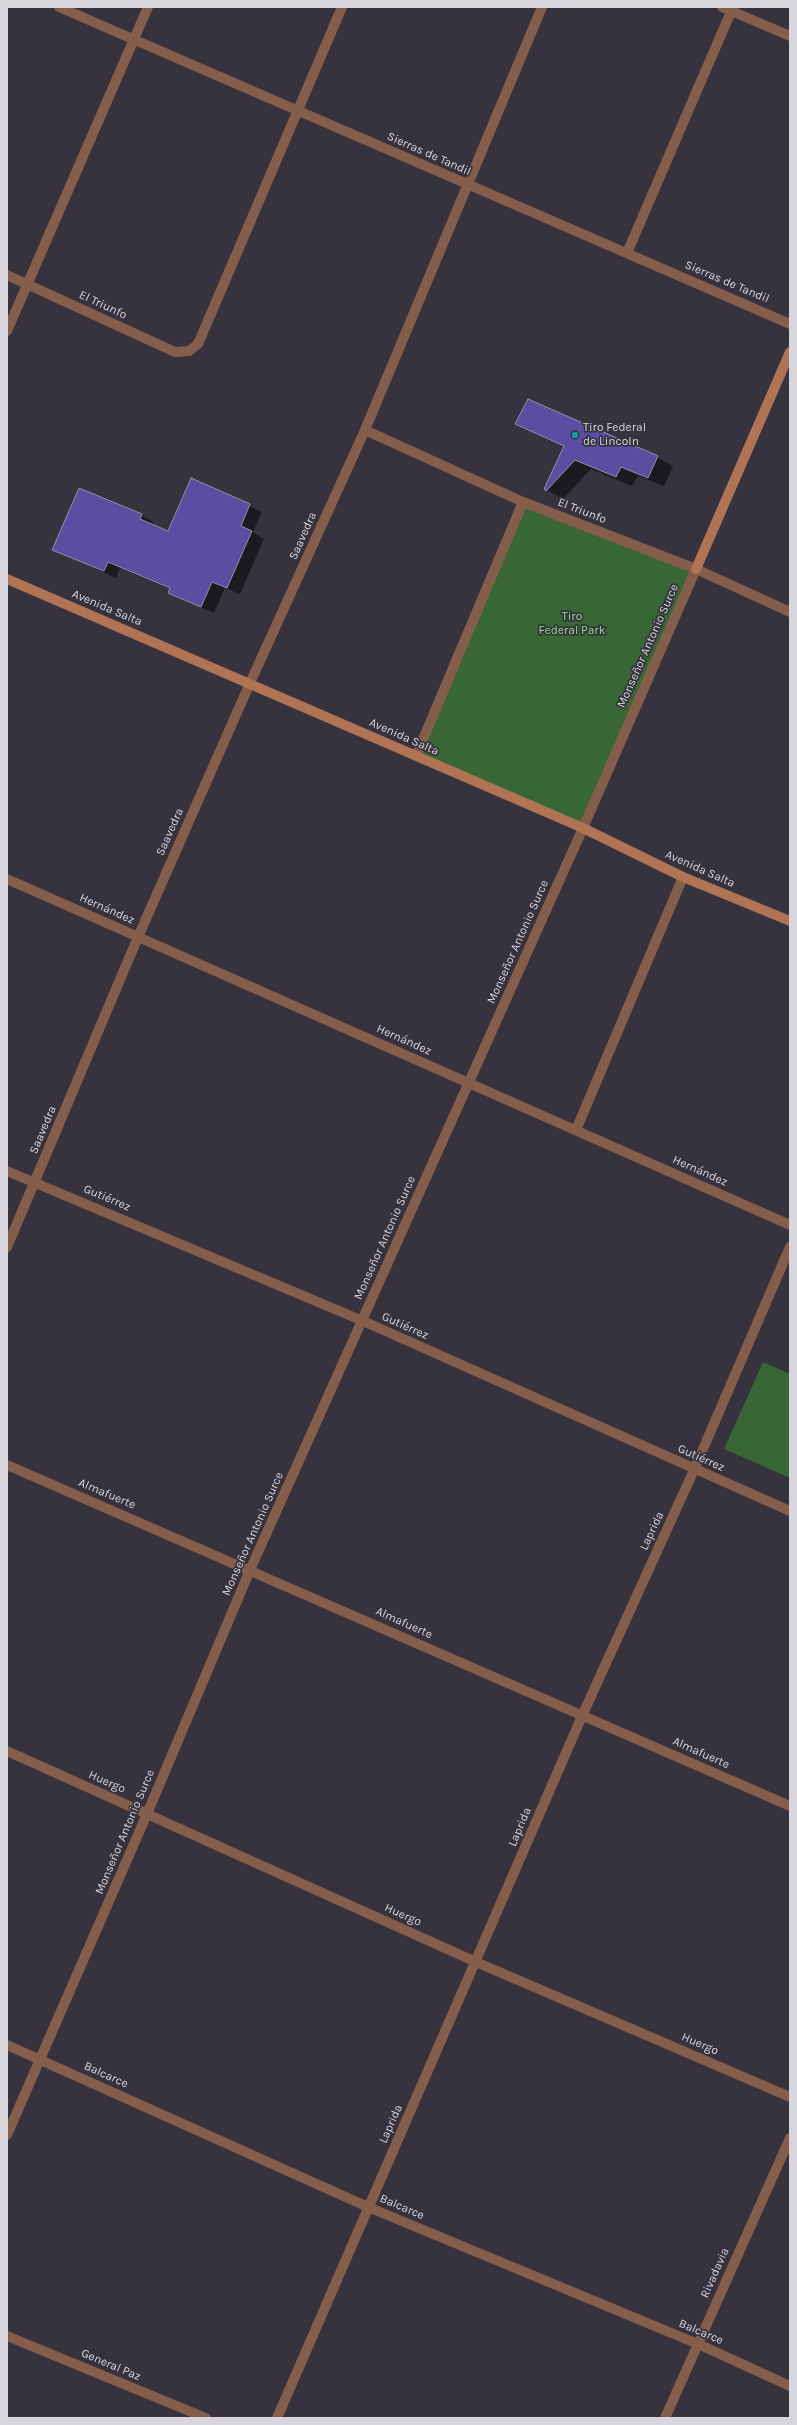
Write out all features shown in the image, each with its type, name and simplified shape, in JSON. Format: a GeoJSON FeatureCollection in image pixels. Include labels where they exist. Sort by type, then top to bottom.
{"type":"FeatureCollection","features":[{"type":"Feature","properties":{"kind":"main road","name":"Monseñor Antonio Surce"},"geometry":{"type":"LineString","coordinates":[[696,569],[790,352]]}},
{"type":"Feature","properties":{"kind":"main road","name":"Avenida Salta"},"geometry":{"type":"LineString","coordinates":[[7,579],[583,828],[683,877],[790,920]]}},
{"type":"Feature","properties":{"kind":"street","name":"Sierras de Tandil"},"geometry":{"type":"LineString","coordinates":[[59,7],[790,324]]}},
{"type":"Feature","properties":{"kind":"street"},"geometry":{"type":"LineString","coordinates":[[7,331],[26,284],[148,7]]}},
{"type":"Feature","properties":{"kind":"street"},"geometry":{"type":"LineString","coordinates":[[298,111],[342,7]]}},
{"type":"Feature","properties":{"kind":"street","name":"Saavedra"},"geometry":{"type":"LineString","coordinates":[[7,1247],[138,937],[365,430],[542,7]]}},
{"type":"Feature","properties":{"kind":"street"},"geometry":{"type":"LineString","coordinates":[[627,253],[729,8],[790,36]]}},
{"type":"Feature","properties":{"kind":"street","name":"El Triunfo"},"geometry":{"type":"LineString","coordinates":[[7,276],[175,352],[189,351],[198,344],[298,111]]}},
{"type":"Feature","properties":{"kind":"street","name":"El Triunfo"},"geometry":{"type":"LineString","coordinates":[[365,430],[523,502],[696,569],[790,612]]}},
{"type":"Feature","properties":{"kind":"street"},"geometry":{"type":"LineString","coordinates":[[416,756],[523,502]]}},
{"type":"Feature","properties":{"kind":"street","name":"Monseñor Antonio Surce"},"geometry":{"type":"LineString","coordinates":[[7,2135],[147,1814],[250,1570],[583,828],[696,569]]}},
{"type":"Feature","properties":{"kind":"street"},"geometry":{"type":"LineString","coordinates":[[576,1130],[683,877]]}},
{"type":"Feature","properties":{"kind":"street","name":"Hernández"},"geometry":{"type":"LineString","coordinates":[[7,879],[790,1225]]}},
{"type":"Feature","properties":{"kind":"street","name":"Gutiérrez"},"geometry":{"type":"LineString","coordinates":[[7,1171],[363,1321],[694,1470],[790,1511]]}},
{"type":"Feature","properties":{"kind":"street","name":"Laprida"},"geometry":{"type":"LineString","coordinates":[[277,2418],[582,1716],[694,1470],[790,1247]]}},
{"type":"Feature","properties":{"kind":"street","name":"Almafuerte"},"geometry":{"type":"LineString","coordinates":[[7,1465],[790,1806]]}},
{"type":"Feature","properties":{"kind":"street","name":"Huergo"},"geometry":{"type":"LineString","coordinates":[[7,1751],[476,1962],[790,2097]]}},
{"type":"Feature","properties":{"kind":"street","name":"Balcarce"},"geometry":{"type":"LineString","coordinates":[[7,2045],[368,2208],[698,2344],[790,2386]]}},
{"type":"Feature","properties":{"kind":"street","name":"Rivadavia"},"geometry":{"type":"LineString","coordinates":[[665,2418],[790,2138]]}},
{"type":"Feature","properties":{"kind":"street","name":"General Paz"},"geometry":{"type":"LineString","coordinates":[[7,2336],[206,2418]]}},
{"type":"Feature","properties":{"kind":"green space","name":"Tiro Federal Park"},"geometry":{"type":"Polygon","coordinates":[[[523,502],[696,569],[583,828],[416,756],[523,502]]]}},
{"type":"Feature","properties":{"kind":"green space"},"geometry":{"type":"Polygon","coordinates":[[[763,1362],[790,1374],[790,1478],[724,1449],[763,1362]]]}},
{"type":"Feature","properties":{"kind":"building","name":"Tiro Federal de Lincoln"},"geometry":{"type":"Polygon","coordinates":[[[528,399],[658,456],[648,478],[621,467],[616,477],[575,460],[546,491],[544,489],[564,446],[515,424],[528,399]]]}},
{"type":"Feature","properties":{"kind":"building"},"geometry":{"type":"Polygon","coordinates":[[[191,478],[250,504],[241,526],[252,531],[227,588],[212,582],[201,607],[168,593],[170,588],[108,562],[104,571],[52,550],[79,488],[142,514],[140,519],[168,531],[191,478]]]}},
{"type":"Feature","properties":{"kind":"place","name":"Tiro Federal de Lincoln"},"geometry":{"type":"Point","coordinates":[575,435]}}]}
